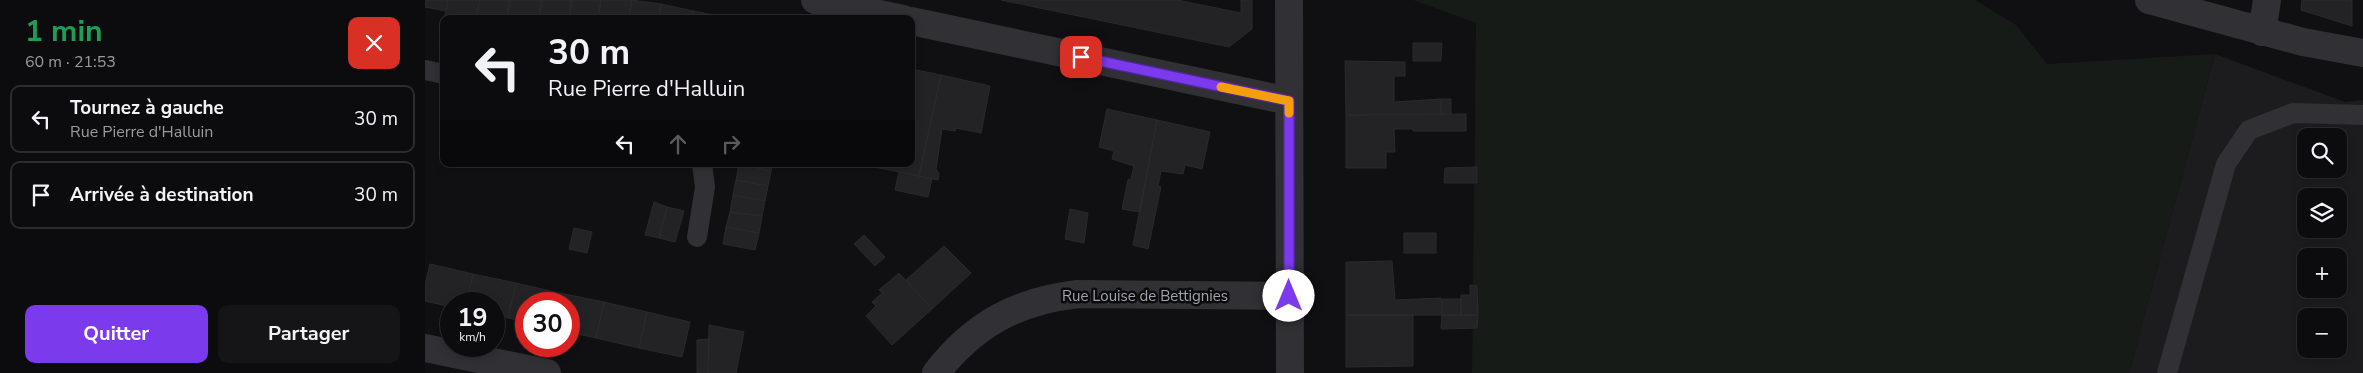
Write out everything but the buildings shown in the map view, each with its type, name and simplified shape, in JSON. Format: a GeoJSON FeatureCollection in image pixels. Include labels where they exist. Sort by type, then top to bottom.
{"type":"FeatureCollection","features":[{"type":"Feature","properties":{"kind":"street"},"geometry":{"type":"LineString","coordinates":[[815,0],[884,15]]}},
{"type":"Feature","properties":{"kind":"street"},"geometry":{"type":"LineString","coordinates":[[1289,0],[1289,373]]}},
{"type":"Feature","properties":{"kind":"street"},"geometry":{"type":"LineString","coordinates":[[2149,0],[2262,32],[2363,53]]}},
{"type":"Feature","properties":{"kind":"street"},"geometry":{"type":"LineString","coordinates":[[2262,32],[2267,0]]}},
{"type":"Feature","properties":{"kind":"street"},"geometry":{"type":"LineString","coordinates":[[915,21],[1289,101]]}},
{"type":"Feature","properties":{"kind":"street","name":"Rue Louise de Bettignies"},"geometry":{"type":"LineString","coordinates":[[936,373],[968,338],[988,323],[1009,310],[1056,296],[1078,294],[1289,296]]}},
{"type":"Feature","properties":{"kind":"street"},"geometry":{"type":"LineString","coordinates":[[425,348],[547,373]]}},
{"type":"Feature","properties":{"kind":"lane"},"geometry":{"type":"LineString","coordinates":[[425,70],[440,73]]}},
{"type":"Feature","properties":{"kind":"lane"},"geometry":{"type":"LineString","coordinates":[[2167,373],[2226,164],[2249,130],[2293,113],[2363,115]]}},
{"type":"Feature","properties":{"kind":"lane"},"geometry":{"type":"LineString","coordinates":[[697,237],[705,187],[702,167]]}},
{"type":"Feature","properties":{"kind":"shaded area"},"geometry":{"type":"Polygon","coordinates":[[[1413,0],[1975,0],[2016,25],[2047,64],[2215,54],[2129,373],[1472,373],[1476,23],[1413,0]]]}},
{"type":"Feature","properties":{"kind":"shaded area"},"geometry":{"type":"Polygon","coordinates":[[[2215,54],[2345,102],[2363,100],[2363,373],[2129,373],[2215,54]]]}},
{"type":"Feature","properties":{"kind":"slow traffic"},"geometry":{"type":"LineString","coordinates":[[1221,87],[1289,101],[1289,113]]}},
{"type":"Feature","properties":{"kind":"route"},"geometry":{"type":"LineString","coordinates":[[1081,57],[1289,101],[1289,296]]}}]}
